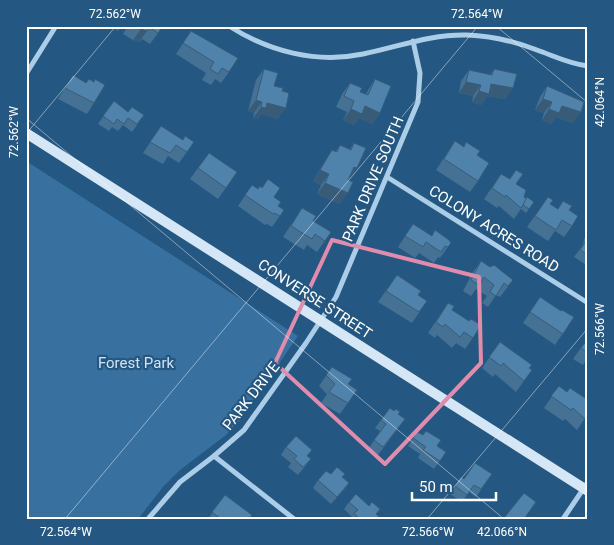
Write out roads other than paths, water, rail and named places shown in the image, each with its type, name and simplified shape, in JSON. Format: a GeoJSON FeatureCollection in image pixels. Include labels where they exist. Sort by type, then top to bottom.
{"type":"FeatureCollection","features":[{"type":"Feature","properties":{"kind":"main road","name":"CONVERSE STREET"},"geometry":{"type":"LineString","coordinates":[[26,133],[586,487]]}},
{"type":"Feature","properties":{"kind":"street"},"geometry":{"type":"LineString","coordinates":[[26,74],[56,26]]}},
{"type":"Feature","properties":{"kind":"street"},"geometry":{"type":"LineString","coordinates":[[228,26],[271,48],[315,56],[354,56],[413,41],[444,36],[490,37],[514,41],[567,61],[588,66]]}},
{"type":"Feature","properties":{"kind":"street","name":"PARK DRIVE SOUTH"},"geometry":{"type":"LineString","coordinates":[[321,321],[336,297],[418,102],[420,73],[413,41]]}},
{"type":"Feature","properties":{"kind":"street","name":"COLONY ACRES ROAD"},"geometry":{"type":"LineString","coordinates":[[387,177],[588,303]]}},
{"type":"Feature","properties":{"kind":"street","name":"PARK DRIVE"},"geometry":{"type":"LineString","coordinates":[[148,519],[180,482],[236,438],[256,415],[321,321]]}},
{"type":"Feature","properties":{"kind":"street"},"geometry":{"type":"LineString","coordinates":[[214,456],[294,519]]}},
{"type":"Feature","properties":{"kind":"street"},"geometry":{"type":"LineString","coordinates":[[563,519],[586,487]]}},
{"type":"Feature","properties":{"kind":"park label","name":"Forest Park"},"geometry":{"type":"Point","coordinates":[136,363]}}]}
